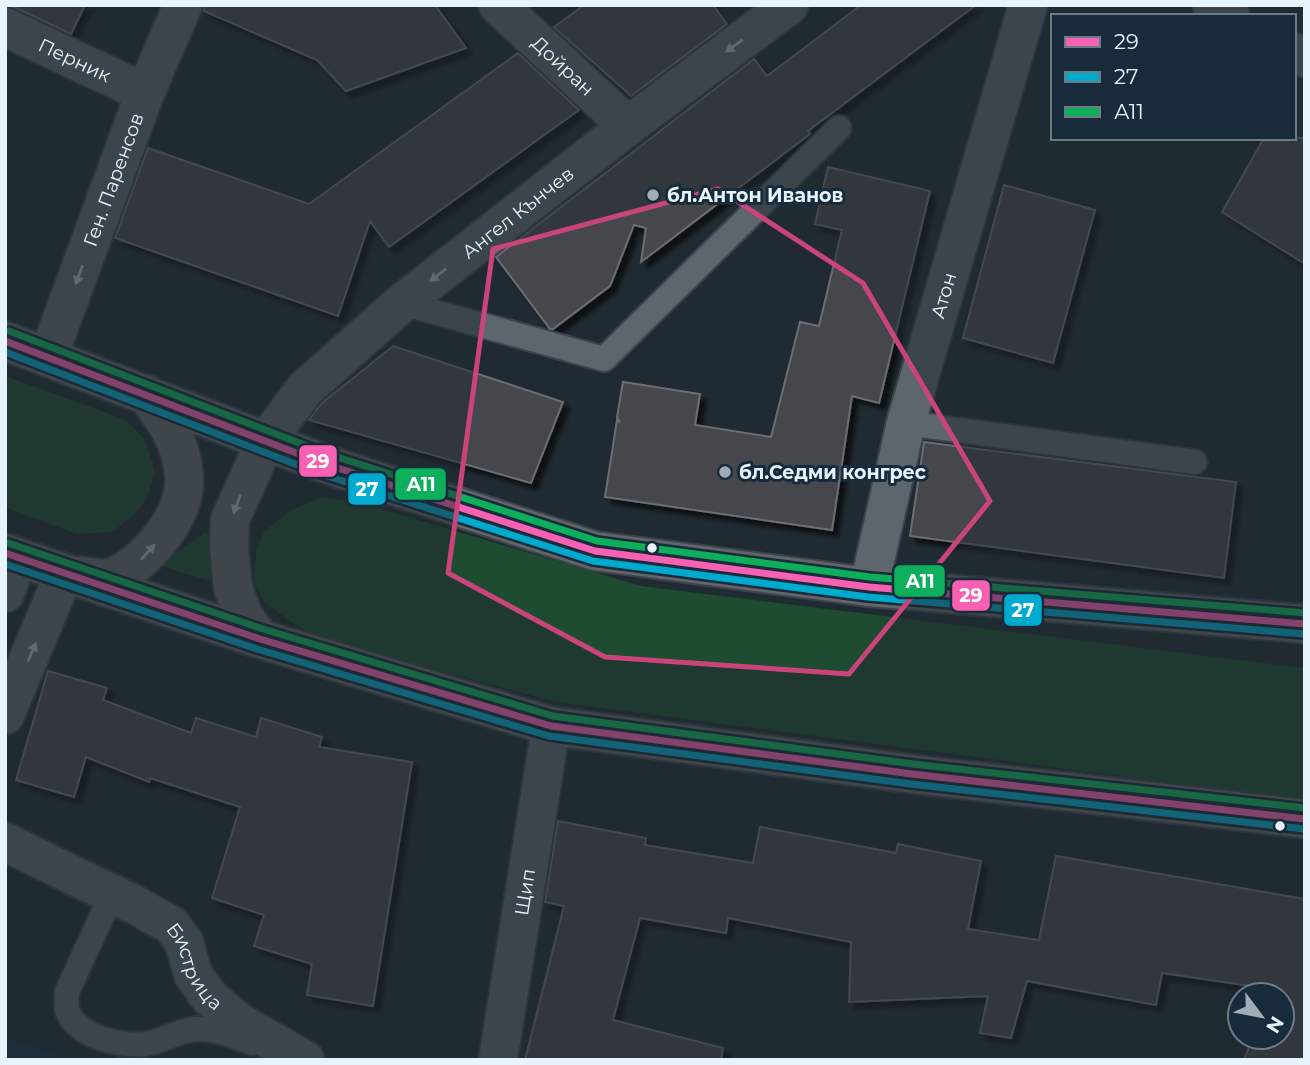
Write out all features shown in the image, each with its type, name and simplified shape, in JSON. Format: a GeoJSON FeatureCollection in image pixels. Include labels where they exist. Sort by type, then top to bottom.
{"type":"FeatureCollection","features":[{"type":"Feature","properties":{"kind":"main road"},"geometry":{"type":"LineString","coordinates":[[5,341],[325,464],[595,551],[869,587],[1305,624]]}},
{"type":"Feature","properties":{"kind":"main road"},"geometry":{"type":"LineString","coordinates":[[9,568],[110,578],[137,564],[168,529],[183,497],[181,456],[171,428],[146,394]]}},
{"type":"Feature","properties":{"kind":"main road"},"geometry":{"type":"LineString","coordinates":[[260,639],[244,617],[233,588],[229,548],[230,520],[265,442]]}},
{"type":"Feature","properties":{"kind":"main road"},"geometry":{"type":"LineString","coordinates":[[64,574],[260,639],[551,726],[912,774],[1305,819]]}},
{"type":"Feature","properties":{"kind":"street","name":"Ген. Паренсов"},"geometry":{"type":"LineString","coordinates":[[48,358],[145,93],[183,5]]}},
{"type":"Feature","properties":{"kind":"street","name":"Дойран"},"geometry":{"type":"LineString","coordinates":[[498,5],[628,126]]}},
{"type":"Feature","properties":{"kind":"street","name":"Ангел Кънчев"},"geometry":{"type":"LineString","coordinates":[[265,442],[305,389],[402,303],[628,126],[789,5]]}},
{"type":"Feature","properties":{"kind":"street","name":"Атон"},"geometry":{"type":"LineString","coordinates":[[869,587],[906,423],[1028,5]]}},
{"type":"Feature","properties":{"kind":"street","name":"Перник"},"geometry":{"type":"LineString","coordinates":[[5,27],[145,93]]}},
{"type":"Feature","properties":{"kind":"street"},"geometry":{"type":"LineString","coordinates":[[5,715],[64,574]]}},
{"type":"Feature","properties":{"kind":"street","name":"Щип"},"geometry":{"type":"LineString","coordinates":[[499,1060],[551,726]]}},
{"type":"Feature","properties":{"kind":"street","name":"Бистрица"},"geometry":{"type":"LineString","coordinates":[[5,842],[171,925],[184,942],[193,974],[209,997],[240,1023],[304,1060]]}},
{"type":"Feature","properties":{"kind":"lane"},"geometry":{"type":"LineString","coordinates":[[402,303],[604,359],[839,128]]}},
{"type":"Feature","properties":{"kind":"lane"},"geometry":{"type":"LineString","coordinates":[[906,423],[1195,462]]}},
{"type":"Feature","properties":{"kind":"lane"},"geometry":{"type":"LineString","coordinates":[[112,894],[67,992],[67,1009],[74,1021],[110,1043],[132,1046],[150,1044],[192,1029],[211,1029],[304,1060]]}},
{"type":"Feature","properties":{"kind":"highlighted area"},"geometry":{"type":"Polygon","coordinates":[[[718,189],[863,283],[990,501],[849,674],[605,657],[448,573],[493,249],[718,189]]]}},
{"type":"Feature","properties":{"kind":"shaded area"},"geometry":{"type":"Polygon","coordinates":[[[5,1038],[76,1060],[5,1060],[5,1038]]]}},
{"type":"Feature","properties":{"kind":"green space"},"geometry":{"type":"Polygon","coordinates":[[[5,376],[126,420],[145,440],[155,472],[147,498],[134,515],[112,532],[77,534],[5,507],[5,376]]]}},
{"type":"Feature","properties":{"kind":"green space"},"geometry":{"type":"Polygon","coordinates":[[[325,497],[367,505],[641,586],[1305,668],[1305,800],[556,702],[314,637],[265,603],[254,582],[256,551],[264,532],[291,510],[325,497]]]}},
{"type":"Feature","properties":{"kind":"green space"},"geometry":{"type":"Polygon","coordinates":[[[207,531],[213,582],[159,565],[207,531]]]}},
{"type":"Feature","properties":{"kind":"building"},"geometry":{"type":"Polygon","coordinates":[[[5,5],[85,5],[71,34],[5,5]]]}},
{"type":"Feature","properties":{"kind":"building"},"geometry":{"type":"Polygon","coordinates":[[[204,5],[435,5],[466,48],[346,91],[317,60],[204,11],[204,5]]]}},
{"type":"Feature","properties":{"kind":"building"},"geometry":{"type":"Polygon","coordinates":[[[584,5],[713,5],[727,24],[631,96],[554,27],[584,5]]]}},
{"type":"Feature","properties":{"kind":"building","name":"бл.Антон Иванов"},"geometry":{"type":"Polygon","coordinates":[[[861,5],[976,5],[808,131],[810,134],[641,262],[646,228],[634,225],[610,286],[550,329],[496,257],[754,59],[767,76],[861,5]]]}},
{"type":"Feature","properties":{"kind":"building"},"geometry":{"type":"Polygon","coordinates":[[[518,53],[579,110],[389,247],[370,221],[338,316],[115,238],[148,148],[309,204],[518,53]]]}},
{"type":"Feature","properties":{"kind":"building"},"geometry":{"type":"Polygon","coordinates":[[[1305,138],[1305,264],[1222,212],[1263,140],[1305,138]]]}},
{"type":"Feature","properties":{"kind":"building"},"geometry":{"type":"Polygon","coordinates":[[[828,167],[930,191],[879,403],[852,396],[832,530],[605,497],[617,420],[620,422],[617,417],[623,382],[700,394],[695,425],[771,437],[800,322],[819,326],[842,230],[815,224],[828,167]]]}},
{"type":"Feature","properties":{"kind":"building"},"geometry":{"type":"Polygon","coordinates":[[[1004,185],[1095,210],[1053,363],[963,338],[1004,185]]]}},
{"type":"Feature","properties":{"kind":"building"},"geometry":{"type":"Polygon","coordinates":[[[393,346],[563,402],[531,483],[309,420],[321,404],[393,346]]]}},
{"type":"Feature","properties":{"kind":"building"},"geometry":{"type":"Polygon","coordinates":[[[924,442],[1236,482],[1224,578],[910,536],[924,442]]]}},
{"type":"Feature","properties":{"kind":"building"},"geometry":{"type":"Polygon","coordinates":[[[48,671],[107,688],[103,700],[191,733],[196,718],[256,737],[261,718],[322,737],[319,747],[412,762],[373,1006],[307,995],[312,964],[254,946],[264,915],[212,898],[240,807],[150,778],[149,782],[86,757],[74,797],[16,780],[48,671]]]}},
{"type":"Feature","properties":{"kind":"building"},"geometry":{"type":"Polygon","coordinates":[[[558,821],[646,838],[645,845],[753,863],[760,827],[896,853],[898,844],[981,861],[968,929],[1039,940],[1056,856],[1305,899],[1305,1060],[1244,1060],[1248,1051],[1296,1051],[1296,981],[1226,982],[1162,973],[1156,1005],[1027,981],[1011,1038],[980,1033],[988,996],[849,1002],[851,942],[728,918],[726,933],[640,918],[613,1020],[723,1048],[721,1060],[525,1060],[564,906],[545,902],[558,821]]]}},
{"type":"Feature","properties":{"kind":"transit line","name":"А11"},"geometry":{"type":"LineString","coordinates":[[9,331],[328,454],[597,541],[870,577],[1305,613]]}},
{"type":"Feature","properties":{"kind":"transit line","name":"29"},"geometry":{"type":"LineString","coordinates":[[5,341],[325,464],[595,551],[869,587],[1305,624]]}},
{"type":"Feature","properties":{"kind":"transit line","name":"27"},"geometry":{"type":"LineString","coordinates":[[5,352],[321,474],[593,561],[868,597],[1304,634]]}},
{"type":"Feature","properties":{"kind":"transit line","name":"А11"},"geometry":{"type":"LineString","coordinates":[[8,543],[263,629],[553,716],[913,764],[1305,808]]}},
{"type":"Feature","properties":{"kind":"transit line","name":"29"},"geometry":{"type":"LineString","coordinates":[[5,553],[260,639],[551,726],[912,774],[1305,819]]}},
{"type":"Feature","properties":{"kind":"transit line","name":"27"},"geometry":{"type":"LineString","coordinates":[[5,564],[257,649],[549,736],[911,784],[1304,829]]}},
{"type":"Feature","properties":{"kind":"place","name":"бл.Антон Иванов"},"geometry":{"type":"Point","coordinates":[653,195]}},
{"type":"Feature","properties":{"kind":"place","name":"бл.Седми конгрес"},"geometry":{"type":"Point","coordinates":[725,472]}}]}
